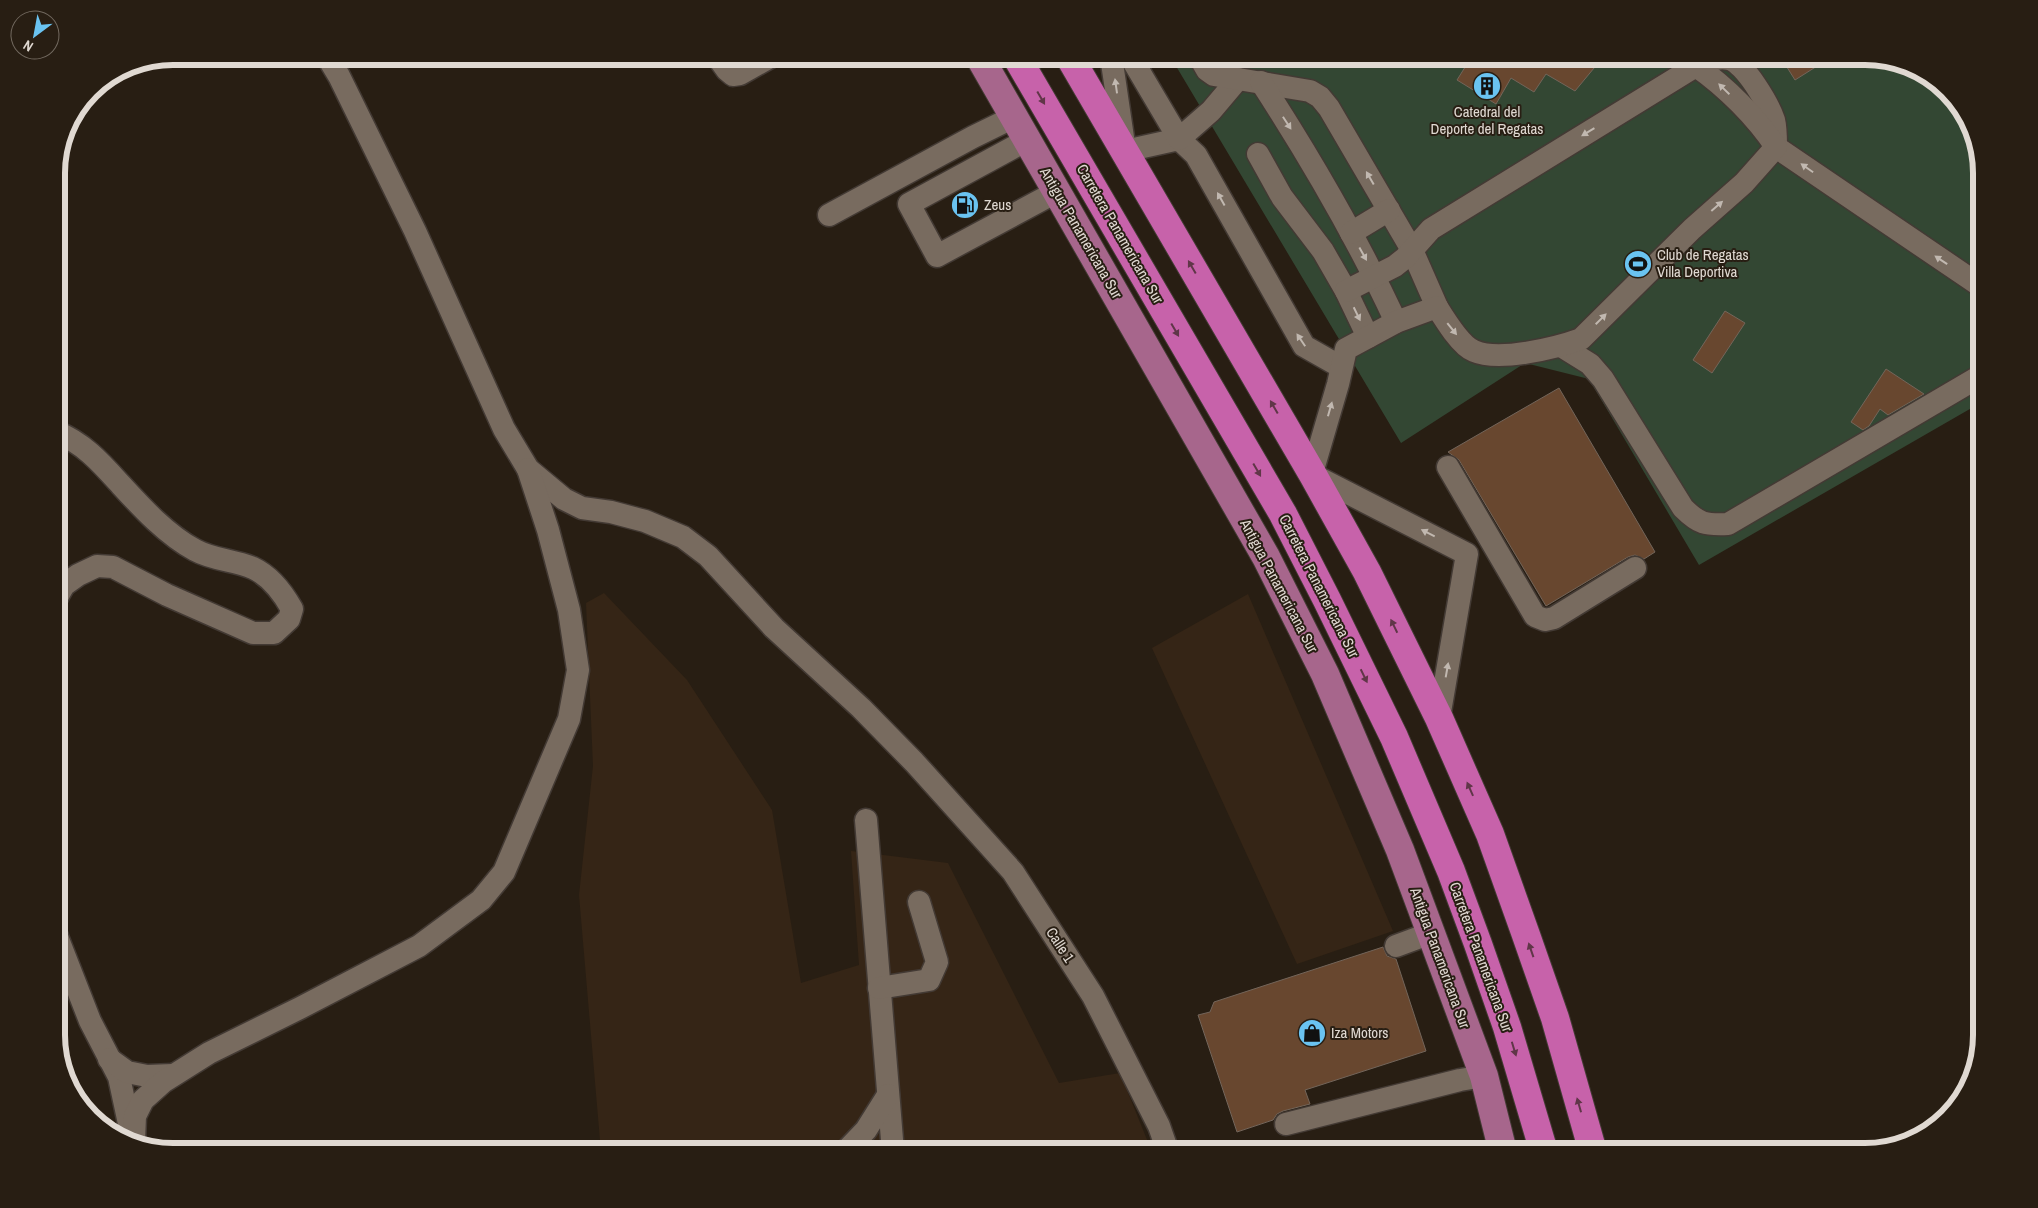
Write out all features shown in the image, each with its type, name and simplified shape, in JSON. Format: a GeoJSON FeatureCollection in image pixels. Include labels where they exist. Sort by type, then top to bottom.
{"type":"FeatureCollection","features":[{"type":"Feature","properties":{"kind":"highway","name":"Carretera Panamericana Sur"},"geometry":{"type":"LineString","coordinates":[[1021,65],[1283,514],[1386,720],[1451,871],[1475,935],[1507,1027],[1541,1143]]}},
{"type":"Feature","properties":{"kind":"highway"},"geometry":{"type":"LineString","coordinates":[[1074,65],[1368,572],[1439,718],[1490,834],[1523,926],[1555,1018],[1590,1143]]}},
{"type":"Feature","properties":{"kind":"main road","name":"Antigua Panamericana Sur"},"geometry":{"type":"LineString","coordinates":[[984,65],[1266,557],[1308,640],[1400,850],[1484,1076],[1502,1143]]}},
{"type":"Feature","properties":{"kind":"street"},"geometry":{"type":"LineString","coordinates":[[133,1135],[135,1116],[143,1100],[173,1075],[209,1053],[419,946],[481,900],[504,872],[569,719],[578,670],[569,610],[545,517],[528,469],[504,429],[415,230],[332,65]]}},
{"type":"Feature","properties":{"kind":"street"},"geometry":{"type":"LineString","coordinates":[[723,65],[733,75],[740,74],[756,65]]}},
{"type":"Feature","properties":{"kind":"street"},"geometry":{"type":"LineString","coordinates":[[1112,65],[1125,151],[1179,139],[1211,110],[1238,79]]}},
{"type":"Feature","properties":{"kind":"street"},"geometry":{"type":"LineString","coordinates":[[1135,65],[1179,139],[1196,155],[1201,163],[1304,346],[1341,367]]}},
{"type":"Feature","properties":{"kind":"street"},"geometry":{"type":"LineString","coordinates":[[1204,65],[1214,75],[1310,91],[1320,96],[1412,250],[1437,307],[1461,340],[1474,351],[1492,354],[1530,352],[1561,346],[1581,339],[1692,229],[1744,183],[1776,147],[1774,121],[1768,107],[1744,68],[1739,65]]}},
{"type":"Feature","properties":{"kind":"street"},"geometry":{"type":"LineString","coordinates":[[1346,291],[1395,266],[1430,229],[1699,65]]}},
{"type":"Feature","properties":{"kind":"street"},"geometry":{"type":"LineString","coordinates":[[1261,82],[1303,146],[1375,276],[1396,322]]}},
{"type":"Feature","properties":{"kind":"street"},"geometry":{"type":"LineString","coordinates":[[1021,129],[909,204],[937,256],[1056,192]]}},
{"type":"Feature","properties":{"kind":"street"},"geometry":{"type":"LineString","coordinates":[[829,215],[973,137],[1021,129]]}},
{"type":"Feature","properties":{"kind":"street"},"geometry":{"type":"LineString","coordinates":[[1776,147],[1973,281]]}},
{"type":"Feature","properties":{"kind":"street"},"geometry":{"type":"LineString","coordinates":[[1258,154],[1282,197],[1323,252],[1346,291],[1368,337]]}},
{"type":"Feature","properties":{"kind":"street"},"geometry":{"type":"LineString","coordinates":[[1351,233],[1389,210]]}},
{"type":"Feature","properties":{"kind":"street"},"geometry":{"type":"LineString","coordinates":[[1437,307],[1396,322],[1346,349],[1312,474],[1467,554]]}},
{"type":"Feature","properties":{"kind":"street"},"geometry":{"type":"LineString","coordinates":[[1561,346],[1590,364],[1603,379],[1684,508],[1704,525],[1728,524],[1973,380]]}},
{"type":"Feature","properties":{"kind":"street"},"geometry":{"type":"LineString","coordinates":[[65,436],[76,442],[96,458],[135,500],[169,531],[195,550],[253,569],[272,582],[286,598],[292,609],[289,619],[274,633],[253,633],[167,595],[113,567],[97,566],[78,575],[65,585]]}},
{"type":"Feature","properties":{"kind":"street"},"geometry":{"type":"LineString","coordinates":[[1448,467],[1535,616],[1545,620],[1554,618],[1635,568]]}},
{"type":"Feature","properties":{"kind":"street"},"geometry":{"type":"LineString","coordinates":[[528,469],[564,499],[582,508]]}},
{"type":"Feature","properties":{"kind":"street"},"geometry":{"type":"LineString","coordinates":[[550,539],[570,515],[582,508]]}},
{"type":"Feature","properties":{"kind":"street","name":"Calle 1"},"geometry":{"type":"LineString","coordinates":[[582,508],[611,512],[645,521],[683,537],[708,556],[774,628],[862,708],[914,762],[1013,872],[1093,996],[1158,1126],[1165,1143]]}},
{"type":"Feature","properties":{"kind":"street"},"geometry":{"type":"LineString","coordinates":[[1467,554],[1491,541]]}},
{"type":"Feature","properties":{"kind":"street"},"geometry":{"type":"LineString","coordinates":[[1439,718],[1467,554]]}},
{"type":"Feature","properties":{"kind":"street"},"geometry":{"type":"LineString","coordinates":[[866,820],[892,1143]]}},
{"type":"Feature","properties":{"kind":"street"},"geometry":{"type":"LineString","coordinates":[[880,988],[929,980],[934,973],[937,962],[919,902]]}},
{"type":"Feature","properties":{"kind":"street"},"geometry":{"type":"LineString","coordinates":[[1396,946],[1431,933]]}},
{"type":"Feature","properties":{"kind":"street"},"geometry":{"type":"LineString","coordinates":[[65,957],[90,1022],[118,1077],[132,1135]]}},
{"type":"Feature","properties":{"kind":"street"},"geometry":{"type":"LineString","coordinates":[[109,1059],[127,1072],[147,1076],[173,1075]]}},
{"type":"Feature","properties":{"kind":"street"},"geometry":{"type":"LineString","coordinates":[[1286,1124],[1460,1080],[1484,1076]]}},
{"type":"Feature","properties":{"kind":"street"},"geometry":{"type":"LineString","coordinates":[[854,1143],[866,1130],[888,1095]]}},
{"type":"Feature","properties":{"kind":"shaded area"},"geometry":{"type":"Polygon","coordinates":[[[604,593],[687,680],[772,810],[801,983],[859,965],[851,851],[948,863],[1059,1083],[1120,1073],[1148,1143],[600,1143],[579,895],[593,766],[586,603],[604,593]]]}},
{"type":"Feature","properties":{"kind":"shaded area"},"geometry":{"type":"Polygon","coordinates":[[[1248,594],[1393,931],[1297,964],[1152,648],[1248,594]]]}},
{"type":"Feature","properties":{"kind":"green space","name":"Club de Regatas Villa Deportiva"},"geometry":{"type":"Polygon","coordinates":[[[1175,65],[1879,66],[1906,73],[1925,83],[1946,102],[1962,125],[1971,152],[1973,166],[1973,407],[1699,565],[1589,379],[1525,363],[1401,443],[1175,65]]]}},
{"type":"Feature","properties":{"kind":"building","name":"Catedral del Deporte del Regatas"},"geometry":{"type":"Polygon","coordinates":[[[1466,65],[1597,65],[1575,91],[1546,74],[1534,92],[1511,78],[1496,104],[1457,80],[1466,65]]]}},
{"type":"Feature","properties":{"kind":"building"},"geometry":{"type":"Polygon","coordinates":[[[1786,65],[1819,65],[1795,80],[1786,65]]]}},
{"type":"Feature","properties":{"kind":"building"},"geometry":{"type":"Polygon","coordinates":[[[1725,311],[1745,323],[1712,373],[1693,360],[1725,311]]]}},
{"type":"Feature","properties":{"kind":"building"},"geometry":{"type":"Polygon","coordinates":[[[1886,369],[1924,394],[1888,415],[1880,409],[1869,426],[1863,430],[1851,422],[1886,369]]]}},
{"type":"Feature","properties":{"kind":"building"},"geometry":{"type":"Polygon","coordinates":[[[1559,388],[1655,552],[1644,559],[1635,555],[1628,557],[1546,606],[1459,460],[1448,452],[1559,388]]]}},
{"type":"Feature","properties":{"kind":"building","name":"Iza Motors"},"geometry":{"type":"Polygon","coordinates":[[[1383,947],[1387,956],[1396,959],[1426,1051],[1305,1090],[1310,1104],[1283,1111],[1277,1114],[1273,1120],[1237,1132],[1198,1015],[1210,1012],[1214,1002],[1383,947]]]}},
{"type":"Feature","properties":{"kind":"place","name":"Catedral del Deporte del Regatas"},"geometry":{"type":"Point","coordinates":[1487,86]}},
{"type":"Feature","properties":{"kind":"place","name":"Zeus"},"geometry":{"type":"Point","coordinates":[965,205]}},
{"type":"Feature","properties":{"kind":"place","name":"Club de Regatas Villa Deportiva"},"geometry":{"type":"Point","coordinates":[1638,264]}},
{"type":"Feature","properties":{"kind":"place","name":"Iza Motors"},"geometry":{"type":"Point","coordinates":[1312,1033]}}]}
